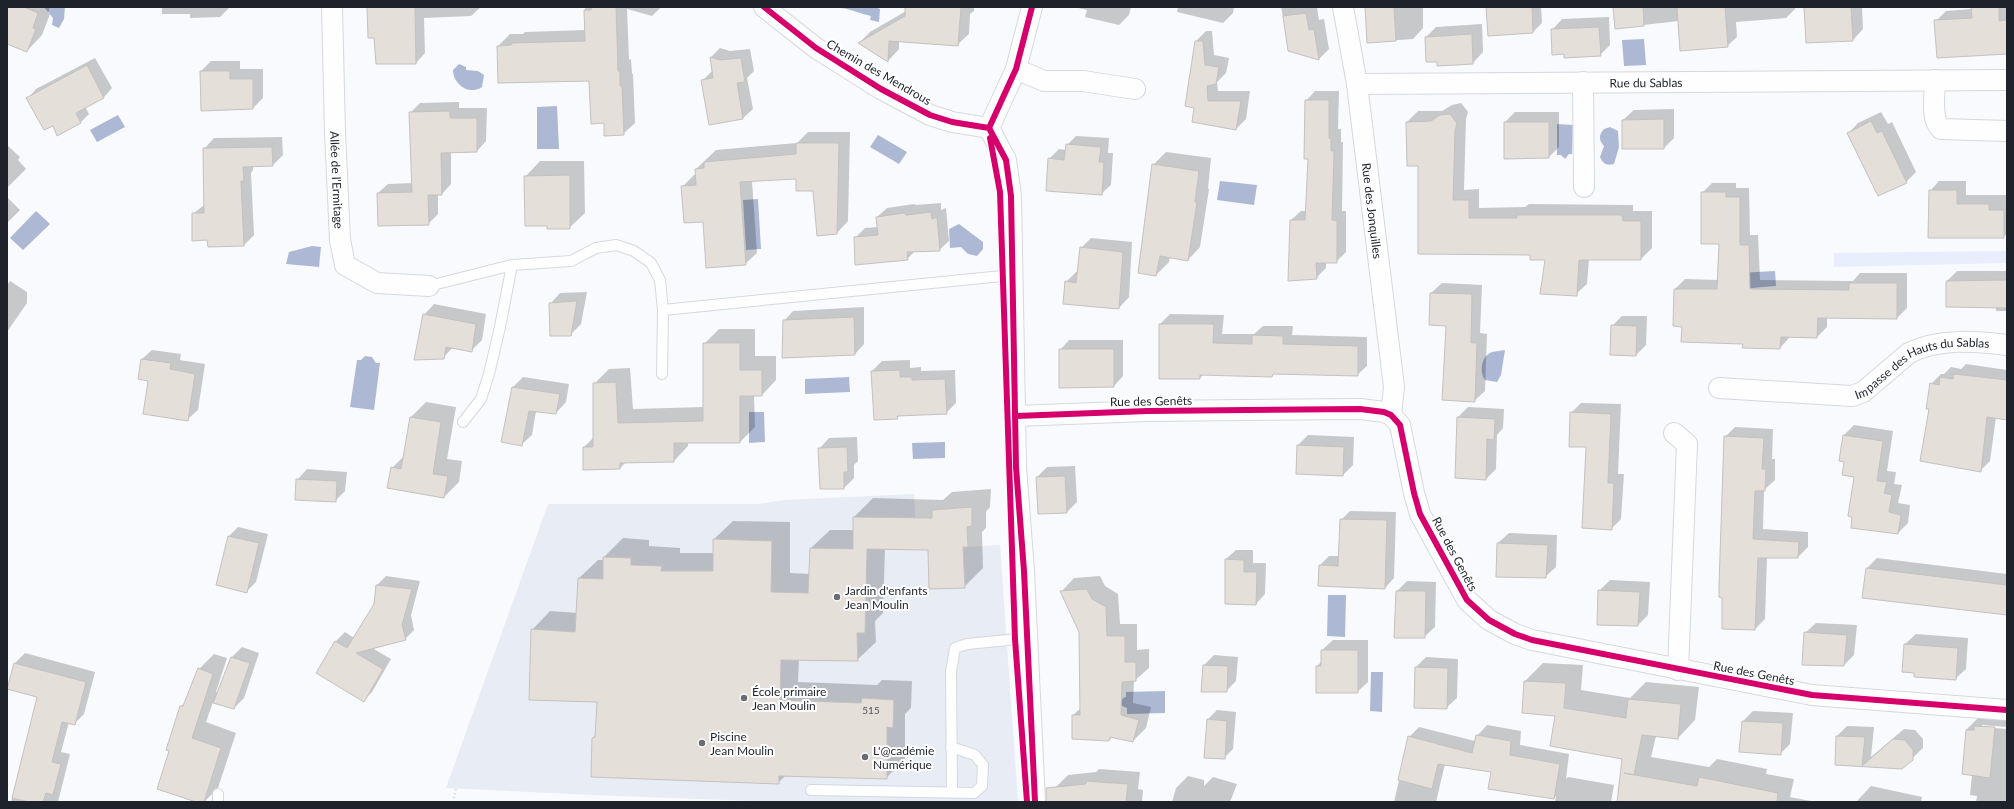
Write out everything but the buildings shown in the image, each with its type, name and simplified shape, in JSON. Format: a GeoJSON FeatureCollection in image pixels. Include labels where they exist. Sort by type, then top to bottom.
{"type":"FeatureCollection","features":[{"type":"Feature","properties":{"kind":"street","name":"Allée de l'Ermitage"},"geometry":{"type":"LineString","coordinates":[[332,7],[339,232],[345,265],[376,283],[429,286]]}},
{"type":"Feature","properties":{"kind":"street","name":"Chemin des Mendrous"},"geometry":{"type":"LineString","coordinates":[[764,7],[816,48],[881,89],[930,115],[952,122],[988,128]]}},
{"type":"Feature","properties":{"kind":"street"},"geometry":{"type":"LineString","coordinates":[[1032,7],[1016,69],[988,128],[1006,160],[1011,196],[1016,467],[1024,571],[1035,802]]}},
{"type":"Feature","properties":{"kind":"street","name":"Rue des Jonquilles"},"geometry":{"type":"LineString","coordinates":[[1344,7],[1357,84],[1394,387],[1391,415]]}},
{"type":"Feature","properties":{"kind":"street"},"geometry":{"type":"LineString","coordinates":[[1016,69],[1044,81],[1083,81],[1135,89]]}},
{"type":"Feature","properties":{"kind":"street"},"geometry":{"type":"LineString","coordinates":[[1935,80],[1935,117],[1937,126],[1941,129],[2007,131]]}},
{"type":"Feature","properties":{"kind":"street","name":"Rue du Sablas"},"geometry":{"type":"LineString","coordinates":[[1357,84],[2007,80]]}},
{"type":"Feature","properties":{"kind":"street"},"geometry":{"type":"LineString","coordinates":[[1583,82],[1584,187]]}},
{"type":"Feature","properties":{"kind":"street","name":"Impasse des Hauts du Sablas"},"geometry":{"type":"LineString","coordinates":[[1718,388],[1852,396],[1863,392],[1909,353],[1917,349],[1962,341],[2007,345]]}},
{"type":"Feature","properties":{"kind":"street","name":"Rue des Genêts"},"geometry":{"type":"LineString","coordinates":[[1015,416],[1147,411],[1352,409],[1384,412],[1391,415],[1400,426],[1420,514],[1467,600],[1489,620],[1515,634],[1532,640],[1678,670],[1812,695],[2007,710]]}},
{"type":"Feature","properties":{"kind":"street"},"geometry":{"type":"LineString","coordinates":[[1674,433],[1687,444],[1678,670]]}},
{"type":"Feature","properties":{"kind":"lane"},"geometry":{"type":"LineString","coordinates":[[429,286],[512,264],[570,261],[596,248],[616,245],[634,251],[651,263],[660,280],[663,310],[662,374]]}},
{"type":"Feature","properties":{"kind":"lane"},"geometry":{"type":"LineString","coordinates":[[463,422],[481,398],[487,380],[500,327],[512,264]]}},
{"type":"Feature","properties":{"kind":"lane"},"geometry":{"type":"LineString","coordinates":[[663,310],[1012,275]]}},
{"type":"Feature","properties":{"kind":"lane"},"geometry":{"type":"LineString","coordinates":[[952,793],[951,672],[955,648],[967,644],[1027,638]]}},
{"type":"Feature","properties":{"kind":"lane"},"geometry":{"type":"LineString","coordinates":[[811,790],[974,793],[982,786],[983,765],[975,755],[951,747]]}},
{"type":"Feature","properties":{"kind":"path"},"geometry":{"type":"LineString","coordinates":[[453,802],[456,788]]}},
{"type":"Feature","properties":{"kind":"shaded area"},"geometry":{"type":"Polygon","coordinates":[[[2007,251],[2007,263],[1834,267],[1834,253],[2007,251]]]}},
{"type":"Feature","properties":{"kind":"shaded area","name":"École primaire Jean Moulin"},"geometry":{"type":"Polygon","coordinates":[[[914,494],[917,550],[1000,545],[1018,802],[786,802],[446,788],[548,504],[759,504],[784,500],[914,494]]]}},
{"type":"Feature","properties":{"kind":"water"},"geometry":{"type":"Polygon","coordinates":[[[44,7],[65,7],[64,19],[59,28],[52,25],[53,18],[44,7]]]}},
{"type":"Feature","properties":{"kind":"water"},"geometry":{"type":"Polygon","coordinates":[[[876,7],[880,9],[879,22],[870,20],[871,16],[841,8],[876,7]]]}},
{"type":"Feature","properties":{"kind":"water"},"geometry":{"type":"Polygon","coordinates":[[[1644,39],[1646,65],[1624,66],[1622,40],[1644,39]]]}},
{"type":"Feature","properties":{"kind":"water"},"geometry":{"type":"Polygon","coordinates":[[[459,64],[466,67],[466,70],[478,71],[484,75],[482,87],[472,90],[459,84],[453,70],[459,64]]]}},
{"type":"Feature","properties":{"kind":"water"},"geometry":{"type":"Polygon","coordinates":[[[557,106],[559,149],[537,149],[537,107],[557,106]]]}},
{"type":"Feature","properties":{"kind":"water"},"geometry":{"type":"Polygon","coordinates":[[[118,115],[125,127],[97,142],[90,130],[118,115]]]}},
{"type":"Feature","properties":{"kind":"water"},"geometry":{"type":"Polygon","coordinates":[[[1557,124],[1573,125],[1572,154],[1569,154],[1565,159],[1561,155],[1557,155],[1557,124]]]}},
{"type":"Feature","properties":{"kind":"water"},"geometry":{"type":"Polygon","coordinates":[[[1610,127],[1618,131],[1619,147],[1614,164],[1609,165],[1604,163],[1600,157],[1604,146],[1600,137],[1604,129],[1610,127]]]}},
{"type":"Feature","properties":{"kind":"water"},"geometry":{"type":"Polygon","coordinates":[[[878,135],[907,152],[899,164],[870,147],[878,135]]]}},
{"type":"Feature","properties":{"kind":"water"},"geometry":{"type":"Polygon","coordinates":[[[1220,181],[1257,185],[1254,205],[1217,200],[1220,181]]]}},
{"type":"Feature","properties":{"kind":"water"},"geometry":{"type":"Polygon","coordinates":[[[758,199],[761,249],[746,250],[743,200],[758,199]]]}},
{"type":"Feature","properties":{"kind":"water"},"geometry":{"type":"Polygon","coordinates":[[[36,211],[50,224],[23,250],[10,238],[36,211]]]}},
{"type":"Feature","properties":{"kind":"water"},"geometry":{"type":"Polygon","coordinates":[[[959,224],[983,242],[983,249],[977,256],[968,254],[961,247],[950,248],[949,229],[959,224]]]}},
{"type":"Feature","properties":{"kind":"water"},"geometry":{"type":"Polygon","coordinates":[[[312,246],[321,247],[319,267],[286,264],[289,252],[312,246]]]}},
{"type":"Feature","properties":{"kind":"water"},"geometry":{"type":"Polygon","coordinates":[[[1775,271],[1776,286],[1739,289],[1738,273],[1775,271]]]}},
{"type":"Feature","properties":{"kind":"water"},"geometry":{"type":"Polygon","coordinates":[[[1505,350],[1501,375],[1497,382],[1485,380],[1482,373],[1482,364],[1485,357],[1492,352],[1505,350]]]}},
{"type":"Feature","properties":{"kind":"water"},"geometry":{"type":"Polygon","coordinates":[[[365,356],[372,357],[376,363],[380,363],[374,410],[350,407],[357,360],[361,360],[365,356]]]}},
{"type":"Feature","properties":{"kind":"water"},"geometry":{"type":"Polygon","coordinates":[[[849,377],[850,392],[805,394],[805,379],[849,377]]]}},
{"type":"Feature","properties":{"kind":"water"},"geometry":{"type":"Polygon","coordinates":[[[749,412],[764,412],[765,442],[749,443],[749,412]]]}},
{"type":"Feature","properties":{"kind":"water"},"geometry":{"type":"Polygon","coordinates":[[[945,442],[945,458],[913,459],[912,443],[945,442]]]}},
{"type":"Feature","properties":{"kind":"water"},"geometry":{"type":"Polygon","coordinates":[[[1328,595],[1346,595],[1345,637],[1327,636],[1328,595]]]}},
{"type":"Feature","properties":{"kind":"water"},"geometry":{"type":"Polygon","coordinates":[[[1371,672],[1383,672],[1382,712],[1370,711],[1371,672]]]}},
{"type":"Feature","properties":{"kind":"water"},"geometry":{"type":"Polygon","coordinates":[[[1165,691],[1165,713],[1127,714],[1127,708],[1120,705],[1123,698],[1126,697],[1126,692],[1165,691]]]}},
{"type":"Feature","properties":{"kind":"cycle path"},"geometry":{"type":"LineString","coordinates":[[764,7],[816,48],[881,89],[930,115],[952,122],[989,128]]}},
{"type":"Feature","properties":{"kind":"cycle path"},"geometry":{"type":"LineString","coordinates":[[989,128],[1016,69],[1032,7]]}},
{"type":"Feature","properties":{"kind":"cycle path"},"geometry":{"type":"LineString","coordinates":[[989,128],[1006,160],[1011,196],[1016,467],[1024,571],[1035,802]]}},
{"type":"Feature","properties":{"kind":"cycle path"},"geometry":{"type":"LineString","coordinates":[[990,138],[1000,192],[1015,639],[1027,802]]}},
{"type":"Feature","properties":{"kind":"cycle path"},"geometry":{"type":"LineString","coordinates":[[1015,416],[1147,411],[1360,409],[1384,412],[1391,415],[1400,425],[1414,493],[1420,514],[1467,600],[1489,620],[1515,634],[1532,640],[1812,695],[2007,710]]}},
{"type":"Feature","properties":{"kind":"place","name":"Jardin d'enfants Jean Moulin"},"geometry":{"type":"Point","coordinates":[837,597]}},
{"type":"Feature","properties":{"kind":"place","name":"École primaire Jean Moulin"},"geometry":{"type":"Point","coordinates":[744,698]}},
{"type":"Feature","properties":{"kind":"place","name":"Piscine Jean Moulin"},"geometry":{"type":"Point","coordinates":[702,743]}},
{"type":"Feature","properties":{"kind":"place","name":"L'@cadémie Numérique"},"geometry":{"type":"Point","coordinates":[865,757]}}]}
